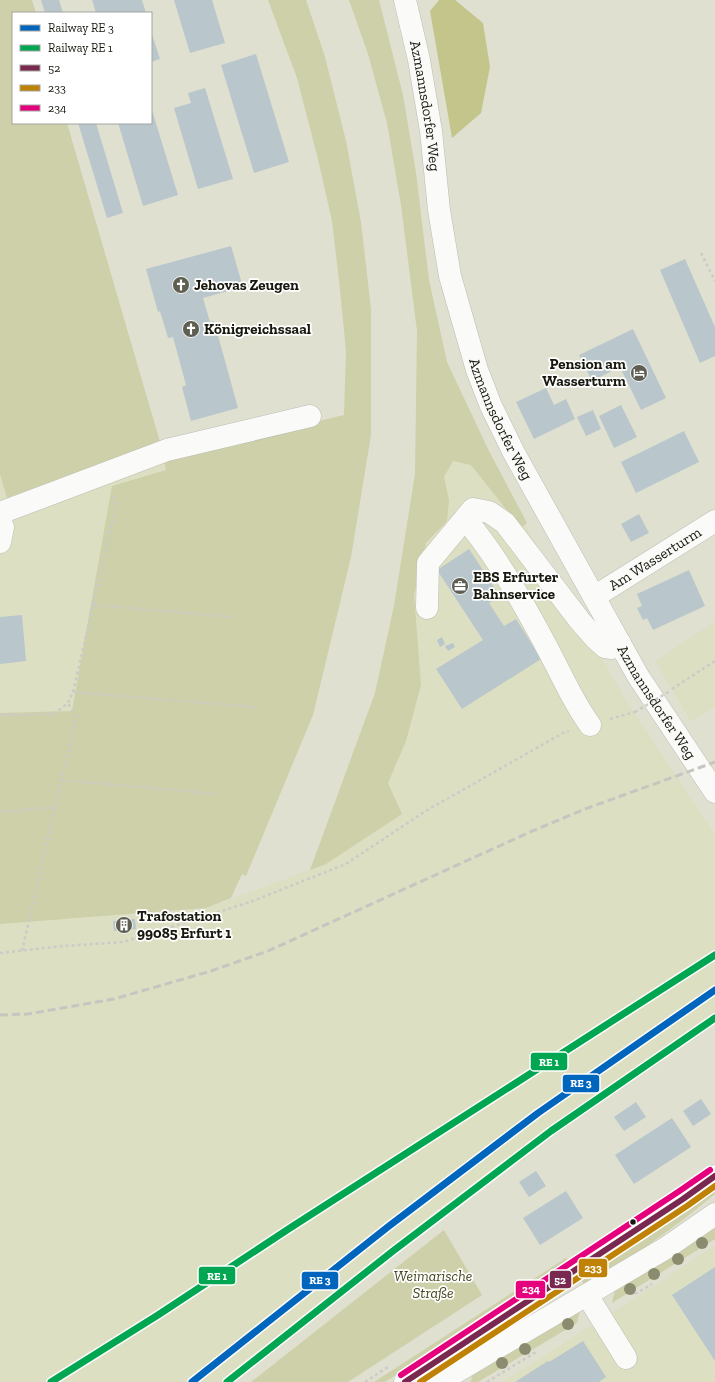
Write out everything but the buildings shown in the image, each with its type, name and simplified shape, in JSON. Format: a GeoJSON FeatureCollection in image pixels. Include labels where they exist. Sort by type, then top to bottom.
{"type":"FeatureCollection","features":[{"type":"Feature","properties":{"kind":"street","name":"Azmannsdorfer Weg"},"geometry":{"type":"LineString","coordinates":[[405,0],[419,60],[431,131],[439,210],[450,276],[477,370],[491,406],[514,453],[638,676],[715,792]]}},
{"type":"Feature","properties":{"kind":"street"},"geometry":{"type":"LineString","coordinates":[[0,513],[167,450],[310,416]]}},
{"type":"Feature","properties":{"kind":"street"},"geometry":{"type":"LineString","coordinates":[[426,608],[428,563],[473,509],[489,512],[505,522],[580,621],[595,638],[606,647],[612,648],[620,643]]}},
{"type":"Feature","properties":{"kind":"street"},"geometry":{"type":"LineString","coordinates":[[467,516],[468,522],[496,558],[554,662],[571,696],[590,725]]}},
{"type":"Feature","properties":{"kind":"street"},"geometry":{"type":"LineString","coordinates":[[0,520],[3,527],[0,542]]}},
{"type":"Feature","properties":{"kind":"street","name":"Am Wasserturm"},"geometry":{"type":"LineString","coordinates":[[594,597],[715,521]]}},
{"type":"Feature","properties":{"kind":"street"},"geometry":{"type":"LineString","coordinates":[[405,1382],[677,1203],[715,1176]]}},
{"type":"Feature","properties":{"kind":"street"},"geometry":{"type":"LineString","coordinates":[[444,1381],[666,1248],[715,1214]]}},
{"type":"Feature","properties":{"kind":"street"},"geometry":{"type":"LineString","coordinates":[[587,1295],[626,1358]]}},
{"type":"Feature","properties":{"kind":"path"},"geometry":{"type":"LineString","coordinates":[[701,253],[715,281]]}},
{"type":"Feature","properties":{"kind":"path"},"geometry":{"type":"LineString","coordinates":[[0,715],[54,714],[68,703],[73,692],[116,505],[104,474]]}},
{"type":"Feature","properties":{"kind":"path"},"geometry":{"type":"LineString","coordinates":[[93,605],[234,617]]}},
{"type":"Feature","properties":{"kind":"path"},"geometry":{"type":"LineString","coordinates":[[0,953],[123,942],[250,902],[346,864],[424,812],[562,732],[634,712],[715,662]]}},
{"type":"Feature","properties":{"kind":"path"},"geometry":{"type":"LineString","coordinates":[[73,692],[255,707]]}},
{"type":"Feature","properties":{"kind":"path"},"geometry":{"type":"LineString","coordinates":[[22,950],[76,717],[68,703]]}},
{"type":"Feature","properties":{"kind":"path"},"geometry":{"type":"LineString","coordinates":[[61,780],[218,794]]}},
{"type":"Feature","properties":{"kind":"path"},"geometry":{"type":"LineString","coordinates":[[0,812],[55,807]]}},
{"type":"Feature","properties":{"kind":"shaded area"},"geometry":{"type":"Polygon","coordinates":[[[476,439],[626,700],[715,834],[715,1021],[537,1145],[533,1154],[521,1163],[512,1164],[234,1382],[0,1382],[0,924],[206,908],[310,870],[375,693],[394,606],[415,474],[476,439]]]}},
{"type":"Feature","properties":{"kind":"shaded area"},"geometry":{"type":"Polygon","coordinates":[[[160,442],[166,470],[112,486],[72,712],[0,713],[0,474],[7,498],[160,442]]]}},
{"type":"Feature","properties":{"kind":"shaded area"},"geometry":{"type":"Polygon","coordinates":[[[715,622],[715,707],[691,722],[655,661],[715,622]]]}},
{"type":"Feature","properties":{"kind":"shaded area"},"geometry":{"type":"Polygon","coordinates":[[[715,1245],[715,1382],[502,1382],[662,1281],[715,1245]]]}},
{"type":"Feature","properties":{"kind":"green space"},"geometry":{"type":"Polygon","coordinates":[[[0,0],[32,0],[36,12],[12,12],[12,124],[67,124],[160,442],[7,498],[0,474],[0,0]]]}},
{"type":"Feature","properties":{"kind":"green space"},"geometry":{"type":"Polygon","coordinates":[[[268,0],[306,0],[325,57],[346,141],[361,222],[371,309],[371,435],[351,557],[313,715],[246,876],[242,874],[231,898],[206,908],[0,924],[0,713],[72,711],[112,486],[166,470],[163,458],[344,415],[346,351],[332,221],[297,78],[268,0]]]}},
{"type":"Feature","properties":{"kind":"green space"},"geometry":{"type":"Polygon","coordinates":[[[349,0],[379,0],[403,95],[416,173],[429,280],[447,362],[488,449],[527,523],[521,528],[471,465],[453,461],[444,477],[449,500],[447,521],[426,543],[414,595],[421,685],[406,741],[388,783],[402,814],[326,864],[310,870],[375,693],[394,606],[415,474],[417,331],[401,205],[387,123],[368,54],[349,0]]]}},
{"type":"Feature","properties":{"kind":"green space"},"geometry":{"type":"Polygon","coordinates":[[[439,0],[455,0],[483,23],[490,67],[481,113],[452,138],[430,11],[439,0]]]}},
{"type":"Feature","properties":{"kind":"green space"},"geometry":{"type":"Polygon","coordinates":[[[715,1189],[715,1194],[647,1246],[584,1284],[581,1280],[644,1240],[715,1189]]]}},
{"type":"Feature","properties":{"kind":"green space"},"geometry":{"type":"Polygon","coordinates":[[[715,1228],[715,1239],[612,1303],[615,1290],[715,1228]]]}},
{"type":"Feature","properties":{"kind":"green space","name":"Weimarische Straße"},"geometry":{"type":"Polygon","coordinates":[[[444,1230],[482,1295],[348,1382],[251,1382],[444,1230]]]}},
{"type":"Feature","properties":{"kind":"green space"},"geometry":{"type":"Polygon","coordinates":[[[566,1258],[570,1263],[536,1284],[529,1282],[566,1258]]]}},
{"type":"Feature","properties":{"kind":"green space"},"geometry":{"type":"Polygon","coordinates":[[[515,1291],[513,1299],[385,1382],[374,1382],[515,1291]]]}},
{"type":"Feature","properties":{"kind":"green space"},"geometry":{"type":"Polygon","coordinates":[[[580,1311],[577,1323],[478,1382],[471,1382],[472,1376],[580,1311]]]}},
{"type":"Feature","properties":{"kind":"railway"},"geometry":{"type":"LineString","coordinates":[[0,1015],[28,1014],[114,999],[211,971],[268,951],[530,832],[585,809],[715,762]]}},
{"type":"Feature","properties":{"kind":"transit line"},"geometry":{"type":"LineString","coordinates":[[51,1382],[158,1315],[290,1228],[715,955]]}},
{"type":"Feature","properties":{"kind":"transit line"},"geometry":{"type":"LineString","coordinates":[[192,1382],[389,1226],[538,1113],[715,990]]}},
{"type":"Feature","properties":{"kind":"transit line"},"geometry":{"type":"LineString","coordinates":[[227,1382],[393,1251],[551,1131],[715,1018]]}},
{"type":"Feature","properties":{"kind":"transit line","name":"234"},"geometry":{"type":"LineString","coordinates":[[401,1375],[710,1170]]}},
{"type":"Feature","properties":{"kind":"transit line","name":"52"},"geometry":{"type":"LineString","coordinates":[[405,1382],[683,1199],[715,1176]]}},
{"type":"Feature","properties":{"kind":"transit line","name":"233"},"geometry":{"type":"LineString","coordinates":[[420,1382],[715,1186]]}},
{"type":"Feature","properties":{"kind":"place","name":"Jehovas Zeugen"},"geometry":{"type":"Point","coordinates":[181,285]}},
{"type":"Feature","properties":{"kind":"place","name":"Königreichssaal"},"geometry":{"type":"Point","coordinates":[191,329]}},
{"type":"Feature","properties":{"kind":"place","name":"Pension am Wasserturm"},"geometry":{"type":"Point","coordinates":[639,373]}},
{"type":"Feature","properties":{"kind":"place","name":"EBS Erfurter Bahnservice"},"geometry":{"type":"Point","coordinates":[460,586]}},
{"type":"Feature","properties":{"kind":"place","name":"Trafostation 99085 Erfurt 1"},"geometry":{"type":"Point","coordinates":[124,925]}}]}
